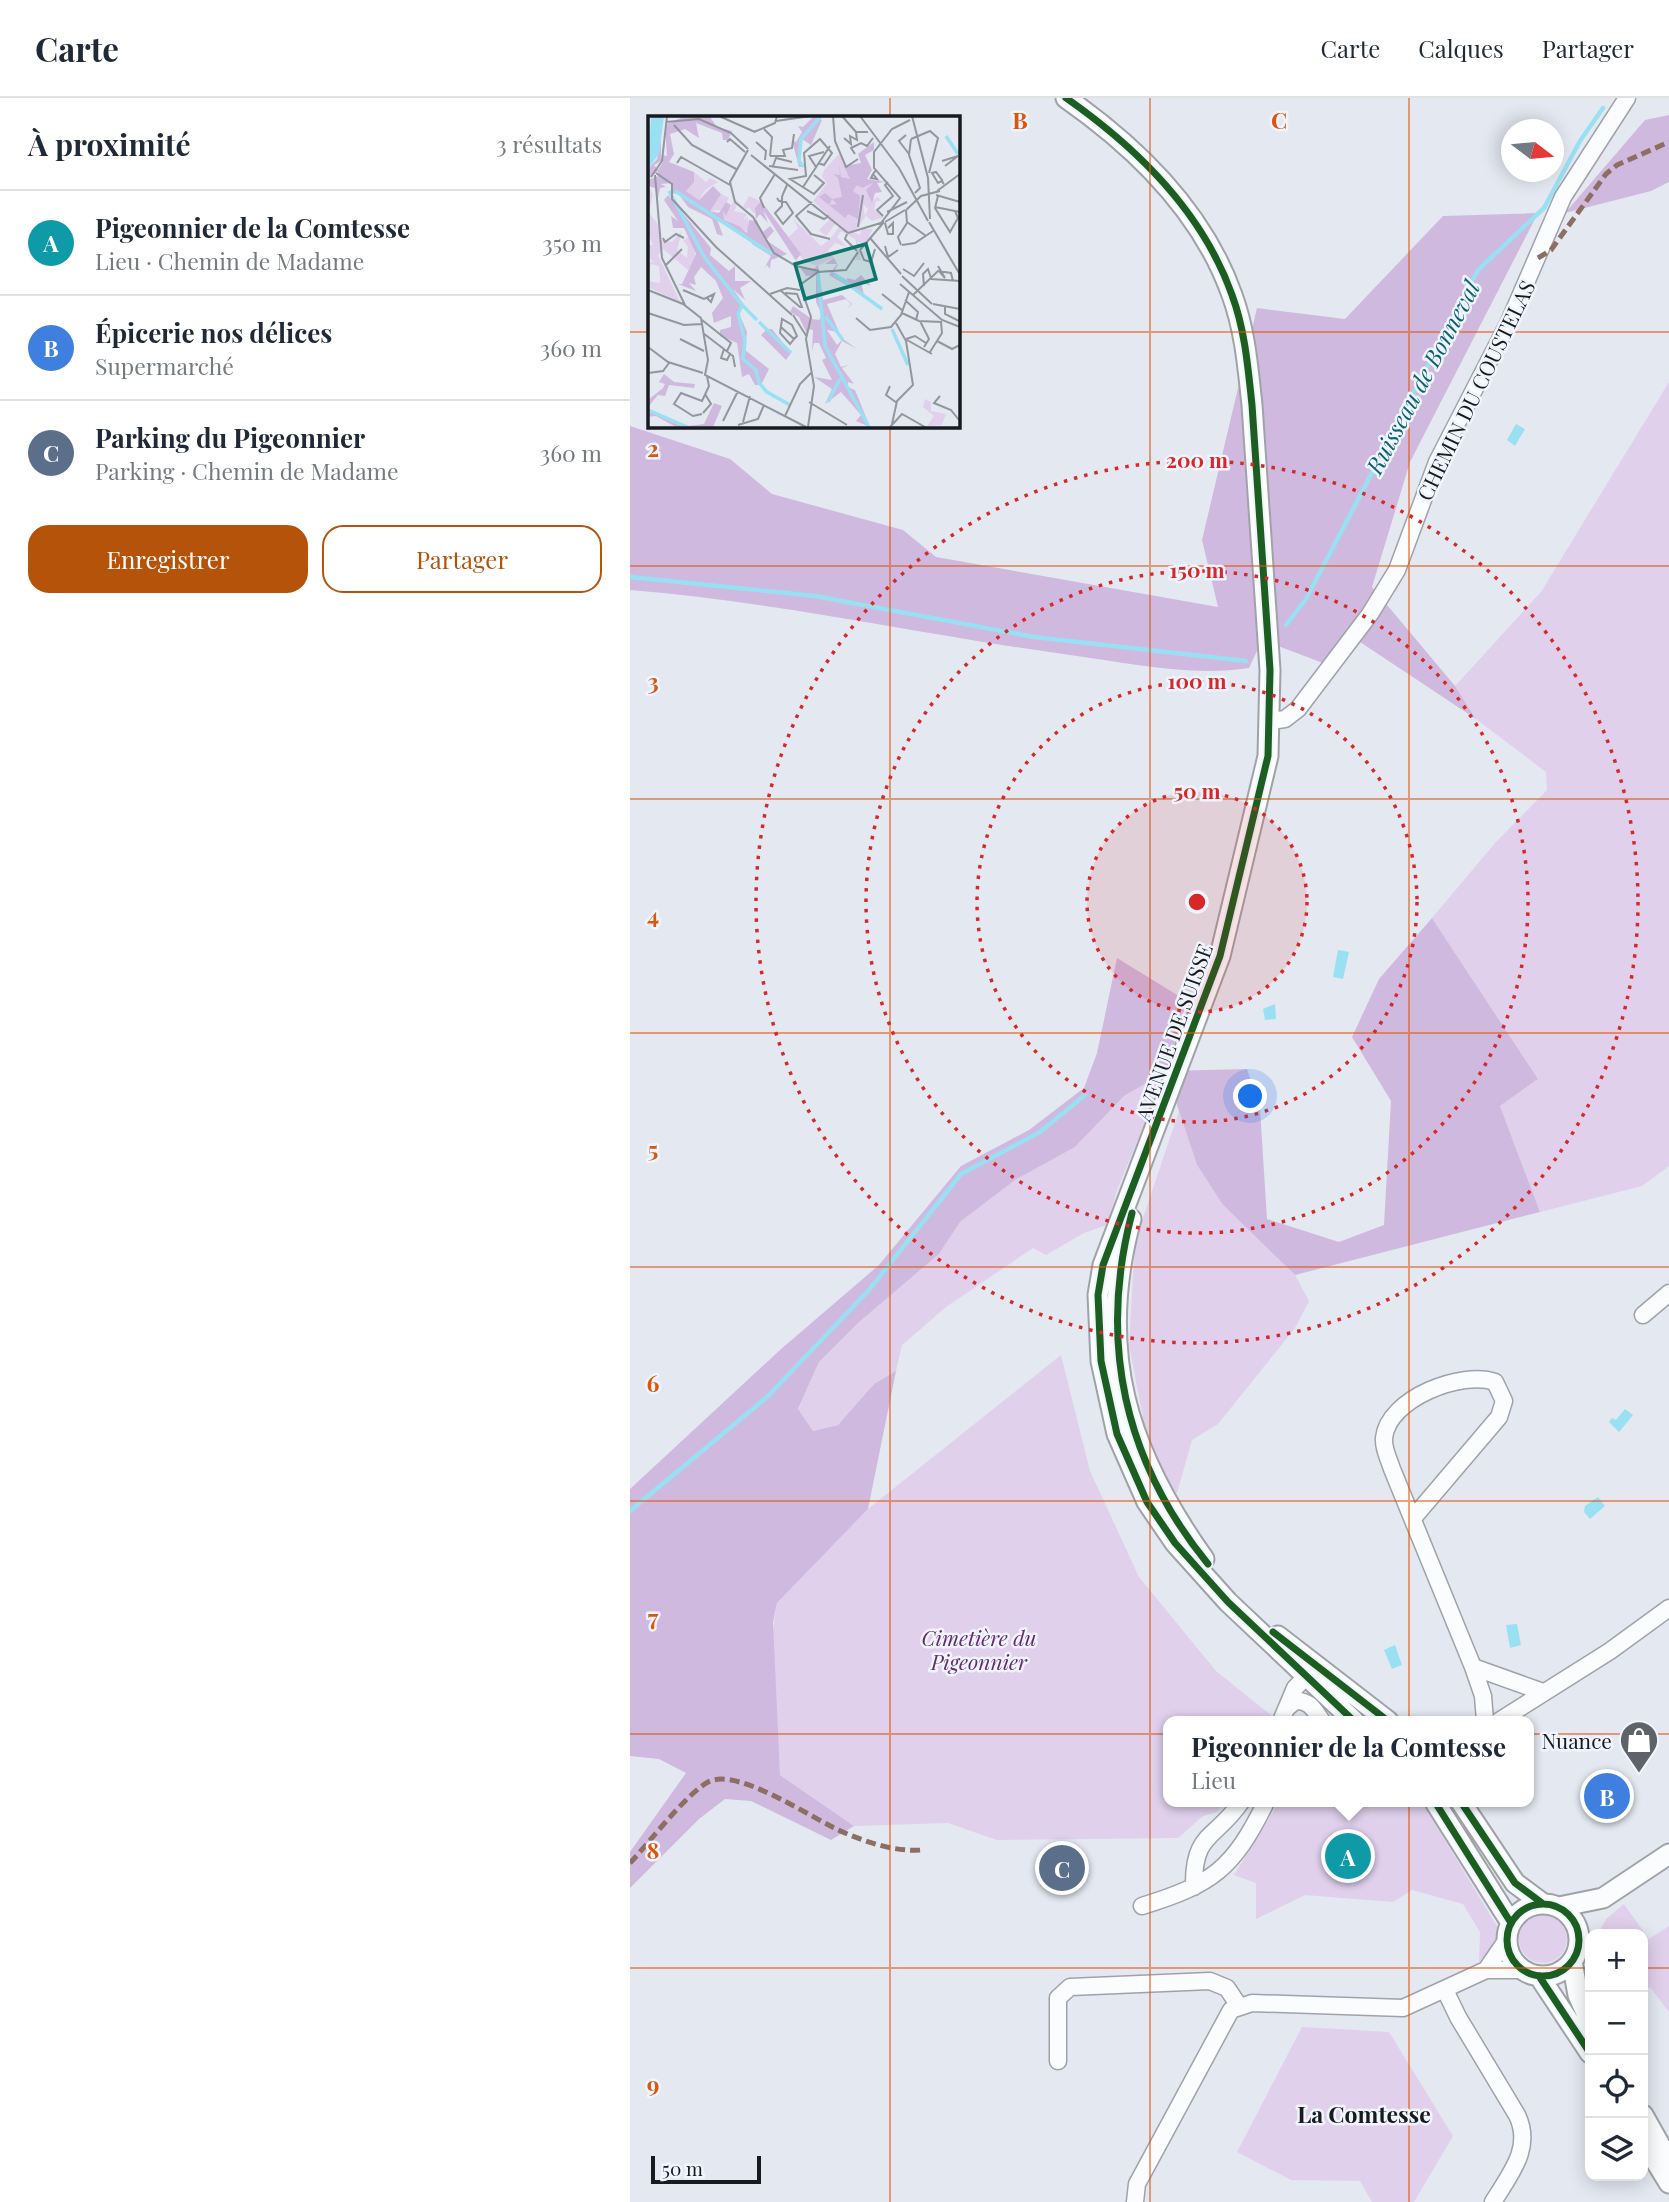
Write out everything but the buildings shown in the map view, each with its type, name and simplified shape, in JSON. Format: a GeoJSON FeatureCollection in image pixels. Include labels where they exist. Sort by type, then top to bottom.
{"type":"FeatureCollection","features":[{"type":"Feature","properties":{"kind":"street","name":"AVENUE DE SUISSE"},"geometry":{"type":"LineString","coordinates":[[1066,98],[1121,141],[1151,170],[1184,209],[1205,237],[1232,296],[1241,328],[1252,405],[1270,721],[1261,795],[1220,956],[1150,1149],[1121,1260],[1116,1317],[1120,1374],[1131,1425],[1160,1492],[1205,1560],[1350,1716]]}},
{"type":"Feature","properties":{"kind":"street","name":"CHEMIN DU COUSTELAS"},"geometry":{"type":"LineString","coordinates":[[1270,721],[1286,719],[1298,709],[1385,591],[1404,552],[1437,461],[1509,322],[1563,197],[1623,104]]}},
{"type":"Feature","properties":{"kind":"street"},"geometry":{"type":"LineString","coordinates":[[1643,1315],[1669,1293]]}},
{"type":"Feature","properties":{"kind":"street"},"geometry":{"type":"LineString","coordinates":[[1414,1517],[1499,1417],[1504,1401],[1495,1382],[1478,1378],[1421,1393],[1405,1404],[1390,1423],[1384,1440],[1385,1449],[1473,1667],[1483,1696],[1485,1716]]}},
{"type":"Feature","properties":{"kind":"street"},"geometry":{"type":"LineString","coordinates":[[1507,1716],[1610,1651],[1669,1608]]}},
{"type":"Feature","properties":{"kind":"street"},"geometry":{"type":"LineString","coordinates":[[1473,1667],[1543,1692]]}},
{"type":"Feature","properties":{"kind":"street","name":"AVENUE DE SUISSE"},"geometry":{"type":"LineString","coordinates":[[1309,1671],[1380,1716]]}},
{"type":"Feature","properties":{"kind":"street"},"geometry":{"type":"LineString","coordinates":[[1284,1715],[1309,1671]]}},
{"type":"Feature","properties":{"kind":"street"},"geometry":{"type":"LineString","coordinates":[[1284,1715],[1295,1701],[1302,1700],[1311,1704],[1319,1716]]}},
{"type":"Feature","properties":{"kind":"street"},"geometry":{"type":"LineString","coordinates":[[1194,1887],[1193,1860],[1204,1842],[1236,1807]]}},
{"type":"Feature","properties":{"kind":"street"},"geometry":{"type":"LineString","coordinates":[[1142,1906],[1194,1887],[1215,1876],[1231,1861],[1263,1807]]}},
{"type":"Feature","properties":{"kind":"street"},"geometry":{"type":"LineString","coordinates":[[1438,1807],[1508,1932],[1511,1958],[1531,1973],[1585,2046]]}},
{"type":"Feature","properties":{"kind":"street"},"geometry":{"type":"LineString","coordinates":[[1464,1807],[1515,1883],[1573,1918],[1579,1937]]}},
{"type":"Feature","properties":{"kind":"street"},"geometry":{"type":"LineString","coordinates":[[1585,2011],[1578,1995],[1572,1961],[1579,1937],[1603,1898],[1669,1854]]}},
{"type":"Feature","properties":{"kind":"street"},"geometry":{"type":"LineString","coordinates":[[1486,1970],[1520,1911],[1603,1898]]}},
{"type":"Feature","properties":{"kind":"street"},"geometry":{"type":"LineString","coordinates":[[1135,2202],[1137,2183],[1165,2129],[1224,2018],[1238,2006],[1252,2003],[1395,2009],[1446,1990],[1486,1970],[1531,1973],[1561,1971],[1572,1961]]}},
{"type":"Feature","properties":{"kind":"street"},"geometry":{"type":"LineString","coordinates":[[1058,2061],[1058,1998],[1070,1987],[1210,1981],[1227,1988],[1238,2006]]}},
{"type":"Feature","properties":{"kind":"street"},"geometry":{"type":"LineString","coordinates":[[1446,1990],[1458,2017],[1517,2115],[1523,2132],[1520,2156],[1493,2202]]}},
{"type":"Feature","properties":{"kind":"street"},"geometry":{"type":"LineString","coordinates":[[1645,2118],[1669,2161]]}},
{"type":"Feature","properties":{"kind":"street"},"geometry":{"type":"LineString","coordinates":[[1648,2147],[1669,2183]]}},
{"type":"Feature","properties":{"kind":"green space"},"geometry":{"type":"Polygon","coordinates":[[[1669,382],[1669,1166],[1642,1186],[1540,1212],[1500,1106],[1538,1079],[1432,918],[1495,843],[1547,790],[1546,772],[1476,719],[1455,686],[1541,592],[1669,382]]]}},
{"type":"Feature","properties":{"kind":"green space"},"geometry":{"type":"Polygon","coordinates":[[[1166,1072],[1117,1190],[1107,1225],[1084,1233],[1046,1255],[1033,1248],[946,1307],[902,1345],[896,1371],[874,1384],[838,1425],[813,1431],[798,1410],[819,1362],[858,1323],[939,1254],[960,1222],[1015,1180],[1075,1147],[1124,1096],[1166,1072]]]}},
{"type":"Feature","properties":{"kind":"green space"},"geometry":{"type":"Polygon","coordinates":[[[1179,1111],[1197,1165],[1223,1205],[1295,1275],[1309,1301],[1295,1328],[1218,1424],[1192,1440],[1177,1493],[1170,1489],[1146,1433],[1129,1345],[1135,1242],[1179,1111]]]}},
{"type":"Feature","properties":{"kind":"green space","name":"Cimetière du Pigeonnier"},"geometry":{"type":"Polygon","coordinates":[[[1061,1355],[1090,1471],[1139,1577],[1216,1671],[1272,1716],[1163,1716],[1163,1807],[1222,1807],[1217,1812],[1203,1816],[1178,1838],[997,1840],[948,1823],[854,1826],[780,1775],[772,1667],[777,1603],[868,1509],[1061,1355]]]}},
{"type":"Feature","properties":{"kind":"green space"},"geometry":{"type":"Polygon","coordinates":[[[1276,1807],[1425,1807],[1498,1928],[1494,1945],[1479,1962],[1480,1932],[1463,1904],[1412,1890],[1393,1902],[1305,1895],[1256,1919],[1256,1883],[1234,1875],[1276,1807]]]}},
{"type":"Feature","properties":{"kind":"green space"},"geometry":{"type":"Polygon","coordinates":[[[1624,1904],[1642,1929],[1601,1929],[1606,1919],[1624,1904]]]}},
{"type":"Feature","properties":{"kind":"green space"},"geometry":{"type":"Polygon","coordinates":[[[1543,1915],[1560,1922],[1567,1939],[1560,1956],[1543,1963],[1526,1956],[1519,1939],[1526,1922],[1543,1915]]]}},
{"type":"Feature","properties":{"kind":"green space"},"geometry":{"type":"Polygon","coordinates":[[[1669,1926],[1669,2012],[1650,1987],[1648,1988],[1648,1938],[1669,1926]]]}},
{"type":"Feature","properties":{"kind":"green space"},"geometry":{"type":"Polygon","coordinates":[[[1302,2027],[1389,2032],[1453,2136],[1414,2202],[1372,2202],[1360,2181],[1291,2180],[1237,2152],[1302,2027]]]}},
{"type":"Feature","properties":{"kind":"shaded area"},"geometry":{"type":"Polygon","coordinates":[[[1669,115],[1669,182],[1651,191],[1565,213],[1645,120],[1669,115]]]}},
{"type":"Feature","properties":{"kind":"shaded area"},"geometry":{"type":"Polygon","coordinates":[[[1538,213],[1410,462],[1372,587],[1455,686],[1476,719],[1351,636],[1323,663],[1262,640],[1249,668],[1183,670],[1015,647],[741,602],[630,590],[630,426],[730,459],[772,494],[903,530],[936,557],[1218,607],[1202,540],[1257,308],[1345,319],[1443,216],[1538,213]]]}},
{"type":"Feature","properties":{"kind":"shaded area"},"geometry":{"type":"Polygon","coordinates":[[[1432,918],[1538,1079],[1500,1106],[1540,1212],[1295,1275],[1223,1205],[1197,1165],[1166,1072],[1124,1096],[1075,1147],[1015,1180],[960,1222],[939,1254],[858,1323],[819,1362],[798,1409],[813,1431],[838,1425],[874,1384],[896,1371],[868,1509],[777,1603],[773,1622],[780,1775],[854,1826],[831,1840],[751,1801],[725,1799],[699,1819],[630,1888],[630,1852],[686,1773],[659,1759],[630,1756],[630,1489],[780,1350],[879,1265],[961,1166],[1029,1130],[1084,1088],[1097,1053],[1117,958],[1187,1001],[1166,1071],[1247,1069],[1260,1109],[1267,1219],[1339,1242],[1384,1225],[1391,1101],[1352,1037],[1379,979],[1432,918]]]}},
{"type":"Feature","properties":{"kind":"water"},"geometry":{"type":"Polygon","coordinates":[[[1516,424],[1525,429],[1515,446],[1507,440],[1516,424]]]}},
{"type":"Feature","properties":{"kind":"water"},"geometry":{"type":"Polygon","coordinates":[[[1338,950],[1349,952],[1343,979],[1333,977],[1338,950]]]}},
{"type":"Feature","properties":{"kind":"water"},"geometry":{"type":"Polygon","coordinates":[[[1275,1004],[1276,1019],[1265,1020],[1263,1009],[1275,1004]]]}},
{"type":"Feature","properties":{"kind":"water"},"geometry":{"type":"Polygon","coordinates":[[[1625,1409],[1633,1415],[1619,1432],[1609,1422],[1612,1418],[1616,1420],[1625,1409]]]}},
{"type":"Feature","properties":{"kind":"water"},"geometry":{"type":"Polygon","coordinates":[[[1598,1497],[1605,1506],[1590,1519],[1584,1512],[1585,1506],[1598,1497]]]}},
{"type":"Feature","properties":{"kind":"water"},"geometry":{"type":"Polygon","coordinates":[[[1517,1624],[1521,1645],[1510,1648],[1506,1625],[1517,1624]]]}},
{"type":"Feature","properties":{"kind":"water"},"geometry":{"type":"Polygon","coordinates":[[[1395,1645],[1402,1665],[1392,1669],[1384,1650],[1395,1645]]]}},
{"type":"Feature","properties":{"kind":"waterway","name":"Ruisseau de Bonneval"},"geometry":{"type":"LineString","coordinates":[[1286,625],[1306,599],[1478,270],[1544,208],[1580,141],[1603,108]]}},
{"type":"Feature","properties":{"kind":"waterway"},"geometry":{"type":"LineString","coordinates":[[630,577],[815,596],[1034,637],[1246,661]]}},
{"type":"Feature","properties":{"kind":"waterway","name":"Ruisseau de Bonneval"},"geometry":{"type":"LineString","coordinates":[[630,1511],[767,1397],[869,1290],[961,1174],[1040,1132],[1085,1095]]}},
{"type":"Feature","properties":{"kind":"marked path"},"geometry":{"type":"LineString","coordinates":[[1538,258],[1551,250],[1606,174],[1617,165],[1669,142]]}},
{"type":"Feature","properties":{"kind":"marked path"},"geometry":{"type":"LineString","coordinates":[[630,1863],[689,1797],[708,1782],[721,1779],[757,1788],[832,1827],[864,1840],[893,1848],[922,1850]]}},
{"type":"Feature","properties":{"kind":"cycle path"},"geometry":{"type":"LineString","coordinates":[[1066,98],[1117,138],[1164,184],[1204,237],[1232,295],[1243,335],[1252,405],[1270,670],[1268,756],[1220,956],[1103,1265],[1098,1295],[1101,1361],[1117,1434],[1147,1502],[1175,1543],[1228,1602],[1349,1716]]}},
{"type":"Feature","properties":{"kind":"cycle path"},"geometry":{"type":"LineString","coordinates":[[1132,1213],[1122,1261],[1118,1308],[1119,1354],[1126,1398],[1138,1442],[1156,1484],[1179,1525],[1208,1564]]}},
{"type":"Feature","properties":{"kind":"cycle path"},"geometry":{"type":"LineString","coordinates":[[1273,1632],[1382,1716]]}},
{"type":"Feature","properties":{"kind":"cycle path"},"geometry":{"type":"LineString","coordinates":[[1438,1807],[1511,1923]]}},
{"type":"Feature","properties":{"kind":"cycle path"},"geometry":{"type":"LineString","coordinates":[[1464,1807],[1515,1883],[1542,1903]]}},
{"type":"Feature","properties":{"kind":"cycle path"},"geometry":{"type":"LineString","coordinates":[[1543,1904],[1557,1907],[1569,1914],[1576,1926],[1579,1940],[1576,1954],[1569,1966],[1557,1973],[1543,1976],[1529,1973],[1517,1966],[1510,1954],[1507,1940],[1510,1926],[1517,1914],[1529,1907],[1543,1904]]}},
{"type":"Feature","properties":{"kind":"cycle path"},"geometry":{"type":"LineString","coordinates":[[1539,1976],[1585,2045]]}},
{"type":"Feature","properties":{"kind":"place","name":"Nuance"},"geometry":{"type":"Point","coordinates":[1639,1774]}},
{"type":"Feature","properties":{"kind":"place","name":"Épicerie nos délices"},"geometry":{"type":"Point","coordinates":[1607,1796]}},
{"type":"Feature","properties":{"kind":"place","name":"Pigeonnier de la Comtesse"},"geometry":{"type":"Point","coordinates":[1348,1856]}},
{"type":"Feature","properties":{"kind":"place","name":"Parking du Pigeonnier"},"geometry":{"type":"Point","coordinates":[1062,1868]}},
{"type":"Feature","properties":{"kind":"district","name":"La Comtesse"},"geometry":{"type":"Point","coordinates":[1364,2113]}}]}
